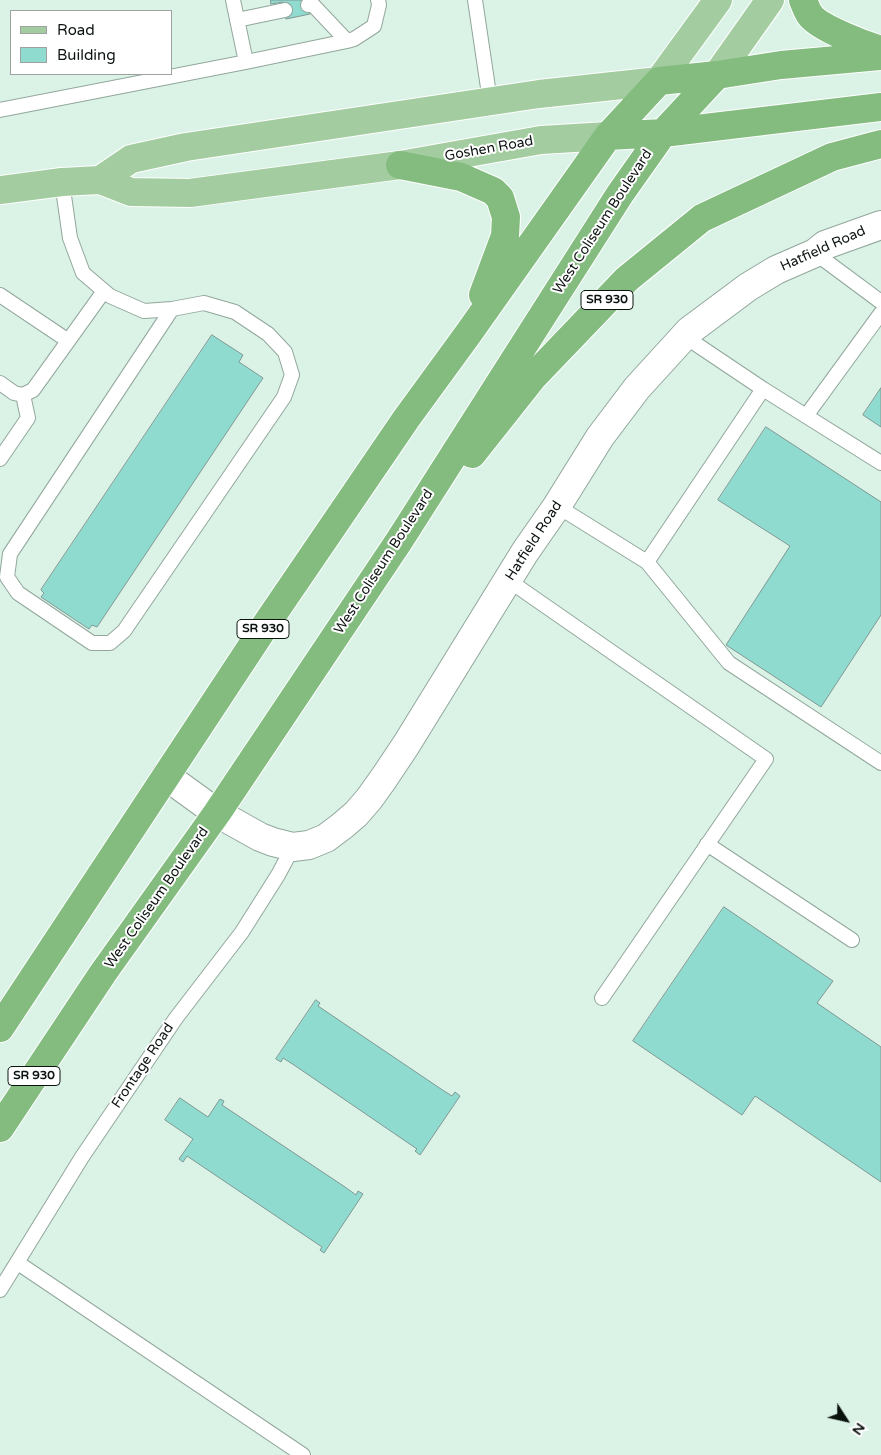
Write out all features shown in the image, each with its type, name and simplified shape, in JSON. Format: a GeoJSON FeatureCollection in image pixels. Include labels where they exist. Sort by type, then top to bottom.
{"type":"FeatureCollection","features":[{"type":"Feature","properties":{"kind":"highway"},"geometry":{"type":"LineString","coordinates":[[804,0],[810,15],[821,23],[844,35],[881,50]]}},
{"type":"Feature","properties":{"kind":"highway"},"geometry":{"type":"LineString","coordinates":[[658,81],[717,75],[781,65],[881,56]]}},
{"type":"Feature","properties":{"kind":"highway","name":"West Coliseum Boulevard"},"geometry":{"type":"LineString","coordinates":[[0,1128],[103,973],[217,813],[399,542],[608,213],[663,133],[717,75]]}},
{"type":"Feature","properties":{"kind":"highway","name":"SR 930"},"geometry":{"type":"LineString","coordinates":[[0,1028],[269,620],[406,419],[608,136],[658,81]]}},
{"type":"Feature","properties":{"kind":"highway","name":"Goshen Road"},"geometry":{"type":"LineString","coordinates":[[608,136],[663,133],[881,107]]}},
{"type":"Feature","properties":{"kind":"highway","name":"SR 930"},"geometry":{"type":"LineString","coordinates":[[399,542],[532,377],[627,279],[702,218],[832,157],[881,144]]}},
{"type":"Feature","properties":{"kind":"highway"},"geometry":{"type":"LineString","coordinates":[[400,165],[461,177],[493,191],[500,198],[506,217],[505,236],[468,334]]}},
{"type":"Feature","properties":{"kind":"main road"},"geometry":{"type":"LineString","coordinates":[[100,180],[131,159],[186,147],[539,94],[658,81],[718,0]]}},
{"type":"Feature","properties":{"kind":"main road","name":"West Coliseum Boulevard"},"geometry":{"type":"LineString","coordinates":[[717,75],[770,0]]}},
{"type":"Feature","properties":{"kind":"main road","name":"Goshen Road"},"geometry":{"type":"LineString","coordinates":[[0,190],[62,182],[100,180],[131,192],[190,193],[400,165],[541,140],[608,136]]}},
{"type":"Feature","properties":{"kind":"street","name":"Hatfield Road"},"geometry":{"type":"LineString","coordinates":[[166,776],[217,813],[260,837],[292,847],[309,845],[326,838],[349,820],[369,799],[406,745],[508,580],[605,430],[637,388],[684,336],[748,287],[776,270],[816,253],[825,245],[881,224]]}},
{"type":"Feature","properties":{"kind":"lane"},"geometry":{"type":"LineString","coordinates":[[233,0],[246,62]]}},
{"type":"Feature","properties":{"kind":"lane"},"geometry":{"type":"LineString","coordinates":[[0,110],[354,39],[374,26],[379,5],[378,0]]}},
{"type":"Feature","properties":{"kind":"lane"},"geometry":{"type":"LineString","coordinates":[[475,0],[490,101]]}},
{"type":"Feature","properties":{"kind":"lane"},"geometry":{"type":"LineString","coordinates":[[308,5],[312,6],[347,40]]}},
{"type":"Feature","properties":{"kind":"lane"},"geometry":{"type":"LineString","coordinates":[[237,20],[285,10]]}},
{"type":"Feature","properties":{"kind":"lane"},"geometry":{"type":"LineString","coordinates":[[62,182],[70,238],[83,273],[104,291],[110,296],[144,311],[172,309],[204,303],[235,312],[268,334],[285,352],[292,375],[284,396],[124,632],[110,643],[92,643],[18,593],[7,576],[10,554],[172,309]]}},
{"type":"Feature","properties":{"kind":"lane"},"geometry":{"type":"LineString","coordinates":[[816,253],[881,302]]}},
{"type":"Feature","properties":{"kind":"lane"},"geometry":{"type":"LineString","coordinates":[[0,383],[14,393],[23,395],[33,390],[67,340],[104,291]]}},
{"type":"Feature","properties":{"kind":"lane"},"geometry":{"type":"LineString","coordinates":[[0,295],[67,340]]}},
{"type":"Feature","properties":{"kind":"lane"},"geometry":{"type":"LineString","coordinates":[[806,416],[881,313]]}},
{"type":"Feature","properties":{"kind":"lane"},"geometry":{"type":"LineString","coordinates":[[684,336],[763,389],[881,463]]}},
{"type":"Feature","properties":{"kind":"lane"},"geometry":{"type":"LineString","coordinates":[[647,562],[763,389]]}},
{"type":"Feature","properties":{"kind":"lane"},"geometry":{"type":"LineString","coordinates":[[0,459],[28,418],[23,395]]}},
{"type":"Feature","properties":{"kind":"lane"},"geometry":{"type":"LineString","coordinates":[[557,506],[647,562],[729,663],[881,763]]}},
{"type":"Feature","properties":{"kind":"lane"},"geometry":{"type":"LineString","coordinates":[[508,580],[766,759],[602,998]]}},
{"type":"Feature","properties":{"kind":"lane"},"geometry":{"type":"LineString","coordinates":[[708,844],[852,940]]}},
{"type":"Feature","properties":{"kind":"lane","name":"Frontage Road"},"geometry":{"type":"LineString","coordinates":[[0,1290],[82,1157],[176,1018],[242,932],[278,876],[292,847]]}},
{"type":"Feature","properties":{"kind":"lane"},"geometry":{"type":"LineString","coordinates":[[18,1263],[304,1455]]}},
{"type":"Feature","properties":{"kind":"building"},"geometry":{"type":"Polygon","coordinates":[[[271,0],[307,0],[310,14],[286,19],[283,2],[271,4],[271,0]]]}},
{"type":"Feature","properties":{"kind":"building"},"geometry":{"type":"Polygon","coordinates":[[[212,335],[243,355],[239,362],[263,378],[97,627],[92,625],[89,629],[41,597],[44,593],[41,590],[212,335]]]}},
{"type":"Feature","properties":{"kind":"building"},"geometry":{"type":"Polygon","coordinates":[[[881,388],[881,427],[863,415],[881,388]]]}},
{"type":"Feature","properties":{"kind":"building"},"geometry":{"type":"Polygon","coordinates":[[[766,427],[881,502],[881,615],[821,707],[726,645],[790,546],[718,500],[766,427]]]}},
{"type":"Feature","properties":{"kind":"building"},"geometry":{"type":"Polygon","coordinates":[[[724,907],[833,981],[817,1003],[881,1047],[881,1182],[755,1096],[742,1115],[633,1041],[724,907]]]}},
{"type":"Feature","properties":{"kind":"building"},"geometry":{"type":"Polygon","coordinates":[[[316,1000],[320,1003],[318,1006],[441,1089],[452,1096],[455,1092],[460,1096],[420,1155],[415,1151],[417,1149],[294,1065],[283,1058],[281,1062],[276,1059],[316,1000]]]}},
{"type":"Feature","properties":{"kind":"building"},"geometry":{"type":"Polygon","coordinates":[[[180,1098],[208,1117],[220,1099],[224,1101],[222,1105],[356,1195],[358,1191],[363,1194],[324,1253],[320,1250],[322,1247],[187,1156],[183,1162],[179,1159],[193,1139],[165,1120],[180,1098]]]}}]}
